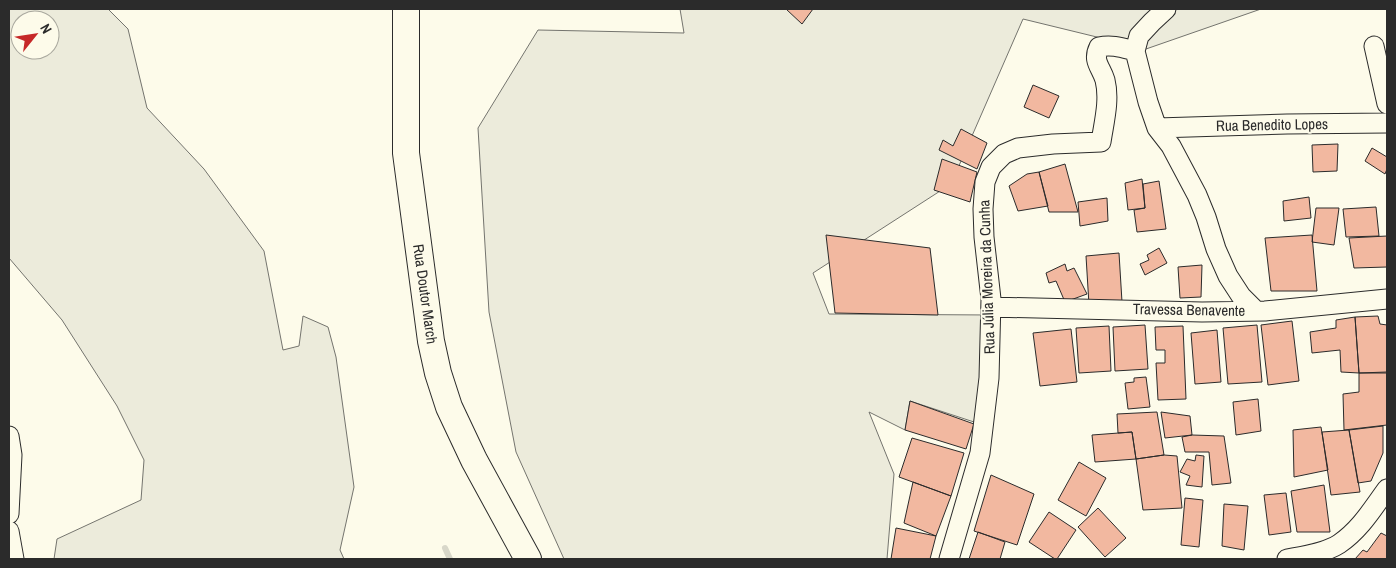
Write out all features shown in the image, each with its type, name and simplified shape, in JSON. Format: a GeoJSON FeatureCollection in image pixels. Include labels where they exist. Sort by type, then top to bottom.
{"type":"FeatureCollection","features":[{"type":"Feature","properties":{"kind":"main road","name":"Rua Doutor March"},"geometry":{"type":"LineString","coordinates":[[406,9],[406,153],[430,341],[438,373],[453,416],[474,460],[528,559]]}},
{"type":"Feature","properties":{"kind":"street"},"geometry":{"type":"LineString","coordinates":[[1166,9],[1139,36],[1135,52],[1148,102],[1158,128],[1197,195],[1216,249],[1228,276],[1241,296],[1256,311]]}},
{"type":"Feature","properties":{"kind":"street","name":"Rua Júlia Moreira da Cunha"},"geometry":{"type":"LineString","coordinates":[[949,559],[980,453],[989,378],[991,307],[984,237],[983,209],[985,182],[991,167],[1004,154],[1018,148],[1101,142],[1107,109],[1107,97],[1105,80],[1096,58],[1096,53],[1099,47],[1106,45],[1135,52]]}},
{"type":"Feature","properties":{"kind":"street"},"geometry":{"type":"LineString","coordinates":[[1374,46],[1387,104]]}},
{"type":"Feature","properties":{"kind":"street","name":"Rua Benedito Lopes"},"geometry":{"type":"LineString","coordinates":[[1158,128],[1387,123]]}},
{"type":"Feature","properties":{"kind":"street","name":"Travessa Benavente"},"geometry":{"type":"LineString","coordinates":[[991,307],[1202,312],[1256,311],[1387,299]]}},
{"type":"Feature","properties":{"kind":"street"},"geometry":{"type":"LineString","coordinates":[[9,436],[12,455],[9,514]]}},
{"type":"Feature","properties":{"kind":"street"},"geometry":{"type":"LineString","coordinates":[[1287,559],[1311,555],[1338,545],[1356,530],[1387,489]]}},
{"type":"Feature","properties":{"kind":"street"},"geometry":{"type":"LineString","coordinates":[[9,531],[14,559]]}},
{"type":"Feature","properties":{"kind":"shaded area"},"geometry":{"type":"Polygon","coordinates":[[[9,9],[108,9],[128,29],[147,108],[204,169],[264,251],[283,350],[299,346],[303,316],[328,327],[336,357],[354,487],[340,550],[344,559],[54,559],[57,539],[141,500],[144,460],[117,406],[62,320],[9,258],[9,9]]]}},
{"type":"Feature","properties":{"kind":"shaded area"},"geometry":{"type":"Polygon","coordinates":[[[680,9],[1261,9],[1146,49],[1023,19],[951,184],[813,273],[829,314],[991,315],[974,422],[910,401],[905,430],[869,412],[894,474],[887,559],[564,559],[516,452],[489,312],[478,128],[538,30],[684,33],[680,9]]]}},
{"type":"Feature","properties":{"kind":"building"},"geometry":{"type":"Polygon","coordinates":[[[786,9],[813,9],[802,24],[786,9]]]}},
{"type":"Feature","properties":{"kind":"building"},"geometry":{"type":"Polygon","coordinates":[[[1033,85],[1059,96],[1049,118],[1024,107],[1033,85]]]}},
{"type":"Feature","properties":{"kind":"building"},"geometry":{"type":"Polygon","coordinates":[[[961,129],[987,143],[977,169],[939,150],[943,140],[953,146],[961,129]]]}},
{"type":"Feature","properties":{"kind":"building"},"geometry":{"type":"Polygon","coordinates":[[[1338,144],[1337,171],[1313,172],[1312,145],[1338,144]]]}},
{"type":"Feature","properties":{"kind":"building"},"geometry":{"type":"Polygon","coordinates":[[[1372,148],[1387,157],[1385,174],[1365,161],[1372,148]]]}},
{"type":"Feature","properties":{"kind":"building"},"geometry":{"type":"Polygon","coordinates":[[[942,159],[977,172],[970,202],[934,190],[942,159]]]}},
{"type":"Feature","properties":{"kind":"building"},"geometry":{"type":"Polygon","coordinates":[[[1065,164],[1078,212],[1049,212],[1039,172],[1065,164]]]}},
{"type":"Feature","properties":{"kind":"building"},"geometry":{"type":"Polygon","coordinates":[[[1039,172],[1048,206],[1018,211],[1009,186],[1027,174],[1039,172]]]}},
{"type":"Feature","properties":{"kind":"building"},"geometry":{"type":"Polygon","coordinates":[[[1142,179],[1145,208],[1128,210],[1125,183],[1142,179]]]}},
{"type":"Feature","properties":{"kind":"building"},"geometry":{"type":"Polygon","coordinates":[[[1159,181],[1166,229],[1137,232],[1134,210],[1145,208],[1143,184],[1159,181]]]}},
{"type":"Feature","properties":{"kind":"building"},"geometry":{"type":"Polygon","coordinates":[[[1309,197],[1311,218],[1284,221],[1283,201],[1309,197]]]}},
{"type":"Feature","properties":{"kind":"building"},"geometry":{"type":"Polygon","coordinates":[[[1107,198],[1108,221],[1080,226],[1078,202],[1107,198]]]}},
{"type":"Feature","properties":{"kind":"building"},"geometry":{"type":"Polygon","coordinates":[[[1376,207],[1379,236],[1346,237],[1343,209],[1376,207]]]}},
{"type":"Feature","properties":{"kind":"building"},"geometry":{"type":"Polygon","coordinates":[[[1316,208],[1339,208],[1334,245],[1312,242],[1316,208]]]}},
{"type":"Feature","properties":{"kind":"building"},"geometry":{"type":"Polygon","coordinates":[[[826,235],[930,248],[938,315],[835,313],[826,235]]]}},
{"type":"Feature","properties":{"kind":"building"},"geometry":{"type":"Polygon","coordinates":[[[1312,235],[1317,291],[1271,291],[1265,238],[1312,235]]]}},
{"type":"Feature","properties":{"kind":"building"},"geometry":{"type":"Polygon","coordinates":[[[1387,236],[1387,267],[1354,268],[1349,238],[1387,236]]]}},
{"type":"Feature","properties":{"kind":"building"},"geometry":{"type":"Polygon","coordinates":[[[1159,248],[1167,263],[1145,275],[1140,264],[1149,260],[1147,255],[1159,248]]]}},
{"type":"Feature","properties":{"kind":"building"},"geometry":{"type":"Polygon","coordinates":[[[1119,253],[1122,302],[1089,305],[1086,256],[1119,253]]]}},
{"type":"Feature","properties":{"kind":"building"},"geometry":{"type":"Polygon","coordinates":[[[1065,264],[1067,271],[1074,268],[1087,294],[1065,302],[1056,281],[1049,283],[1046,273],[1065,264]]]}},
{"type":"Feature","properties":{"kind":"building"},"geometry":{"type":"Polygon","coordinates":[[[1202,265],[1201,297],[1180,298],[1178,267],[1202,265]]]}},
{"type":"Feature","properties":{"kind":"building"},"geometry":{"type":"Polygon","coordinates":[[[1378,316],[1380,324],[1387,325],[1387,373],[1359,373],[1355,317],[1378,316]]]}},
{"type":"Feature","properties":{"kind":"building"},"geometry":{"type":"Polygon","coordinates":[[[1355,317],[1359,373],[1341,372],[1340,350],[1312,353],[1310,332],[1336,328],[1336,320],[1355,317]]]}},
{"type":"Feature","properties":{"kind":"building"},"geometry":{"type":"Polygon","coordinates":[[[1292,321],[1299,381],[1268,385],[1261,325],[1292,321]]]}},
{"type":"Feature","properties":{"kind":"building"},"geometry":{"type":"Polygon","coordinates":[[[1145,325],[1148,369],[1115,371],[1113,327],[1145,325]]]}},
{"type":"Feature","properties":{"kind":"building"},"geometry":{"type":"Polygon","coordinates":[[[1257,325],[1262,382],[1228,384],[1223,328],[1257,325]]]}},
{"type":"Feature","properties":{"kind":"building"},"geometry":{"type":"Polygon","coordinates":[[[1109,326],[1111,371],[1079,373],[1076,328],[1109,326]]]}},
{"type":"Feature","properties":{"kind":"building"},"geometry":{"type":"Polygon","coordinates":[[[1183,326],[1186,399],[1158,400],[1156,363],[1165,363],[1165,350],[1156,350],[1155,327],[1183,326]]]}},
{"type":"Feature","properties":{"kind":"building"},"geometry":{"type":"Polygon","coordinates":[[[1071,329],[1077,382],[1040,386],[1033,333],[1071,329]]]}},
{"type":"Feature","properties":{"kind":"building"},"geometry":{"type":"Polygon","coordinates":[[[1217,330],[1221,382],[1195,384],[1191,333],[1217,330]]]}},
{"type":"Feature","properties":{"kind":"building"},"geometry":{"type":"Polygon","coordinates":[[[1387,372],[1387,425],[1344,430],[1343,394],[1359,392],[1359,373],[1387,372]]]}},
{"type":"Feature","properties":{"kind":"building"},"geometry":{"type":"Polygon","coordinates":[[[1146,377],[1150,407],[1128,409],[1125,383],[1134,382],[1134,378],[1146,377]]]}},
{"type":"Feature","properties":{"kind":"building"},"geometry":{"type":"Polygon","coordinates":[[[1258,399],[1261,431],[1236,435],[1233,402],[1258,399]]]}},
{"type":"Feature","properties":{"kind":"building"},"geometry":{"type":"Polygon","coordinates":[[[910,401],[974,424],[966,449],[905,430],[910,401]]]}},
{"type":"Feature","properties":{"kind":"building"},"geometry":{"type":"Polygon","coordinates":[[[1157,412],[1164,455],[1136,459],[1132,432],[1118,433],[1117,414],[1157,412]]]}},
{"type":"Feature","properties":{"kind":"building"},"geometry":{"type":"Polygon","coordinates":[[[1161,412],[1190,416],[1192,435],[1165,438],[1161,412]]]}},
{"type":"Feature","properties":{"kind":"building"},"geometry":{"type":"Polygon","coordinates":[[[1383,426],[1383,453],[1371,481],[1358,483],[1349,430],[1383,426]]]}},
{"type":"Feature","properties":{"kind":"building"},"geometry":{"type":"Polygon","coordinates":[[[1321,427],[1328,470],[1294,477],[1293,430],[1321,427]]]}},
{"type":"Feature","properties":{"kind":"building"},"geometry":{"type":"Polygon","coordinates":[[[1349,430],[1360,492],[1331,495],[1322,432],[1349,430]]]}},
{"type":"Feature","properties":{"kind":"building"},"geometry":{"type":"Polygon","coordinates":[[[1132,432],[1136,459],[1095,462],[1092,435],[1132,432]]]}},
{"type":"Feature","properties":{"kind":"building"},"geometry":{"type":"Polygon","coordinates":[[[1192,435],[1224,436],[1231,483],[1212,485],[1209,452],[1185,452],[1182,437],[1192,435]]]}},
{"type":"Feature","properties":{"kind":"building"},"geometry":{"type":"Polygon","coordinates":[[[912,438],[964,453],[951,496],[899,477],[912,438]]]}},
{"type":"Feature","properties":{"kind":"building"},"geometry":{"type":"Polygon","coordinates":[[[1164,455],[1177,456],[1182,508],[1143,510],[1136,459],[1164,455]]]}},
{"type":"Feature","properties":{"kind":"building"},"geometry":{"type":"Polygon","coordinates":[[[1196,455],[1204,456],[1202,487],[1186,485],[1190,476],[1180,472],[1187,459],[1195,461],[1196,455]]]}},
{"type":"Feature","properties":{"kind":"building"},"geometry":{"type":"Polygon","coordinates":[[[1079,462],[1106,478],[1086,516],[1058,500],[1079,462]]]}},
{"type":"Feature","properties":{"kind":"building"},"geometry":{"type":"Polygon","coordinates":[[[991,475],[1034,494],[1017,545],[974,531],[991,475]]]}},
{"type":"Feature","properties":{"kind":"building"},"geometry":{"type":"Polygon","coordinates":[[[913,482],[951,496],[936,536],[904,523],[913,482]]]}},
{"type":"Feature","properties":{"kind":"building"},"geometry":{"type":"Polygon","coordinates":[[[1324,485],[1330,532],[1297,532],[1291,491],[1324,485]]]}},
{"type":"Feature","properties":{"kind":"building"},"geometry":{"type":"Polygon","coordinates":[[[1286,493],[1291,532],[1269,535],[1264,495],[1286,493]]]}},
{"type":"Feature","properties":{"kind":"building"},"geometry":{"type":"Polygon","coordinates":[[[1185,498],[1203,500],[1199,547],[1181,545],[1185,498]]]}},
{"type":"Feature","properties":{"kind":"building"},"geometry":{"type":"Polygon","coordinates":[[[1224,504],[1248,506],[1244,550],[1222,546],[1224,504]]]}},
{"type":"Feature","properties":{"kind":"building"},"geometry":{"type":"Polygon","coordinates":[[[1098,508],[1126,538],[1105,557],[1078,527],[1098,508]]]}},
{"type":"Feature","properties":{"kind":"building"},"geometry":{"type":"Polygon","coordinates":[[[1049,512],[1076,530],[1057,559],[1029,542],[1049,512]]]}},
{"type":"Feature","properties":{"kind":"building"},"geometry":{"type":"Polygon","coordinates":[[[896,528],[936,536],[930,559],[891,559],[896,528]]]}},
{"type":"Feature","properties":{"kind":"building"},"geometry":{"type":"Polygon","coordinates":[[[978,532],[1005,542],[1000,559],[969,559],[978,532]]]}},
{"type":"Feature","properties":{"kind":"building"},"geometry":{"type":"Polygon","coordinates":[[[1381,533],[1387,536],[1387,559],[1355,559],[1363,550],[1367,552],[1381,533]]]}},
{"type":"Feature","properties":{"kind":"waterway"},"geometry":{"type":"LineString","coordinates":[[445,548],[450,559]]}}]}
